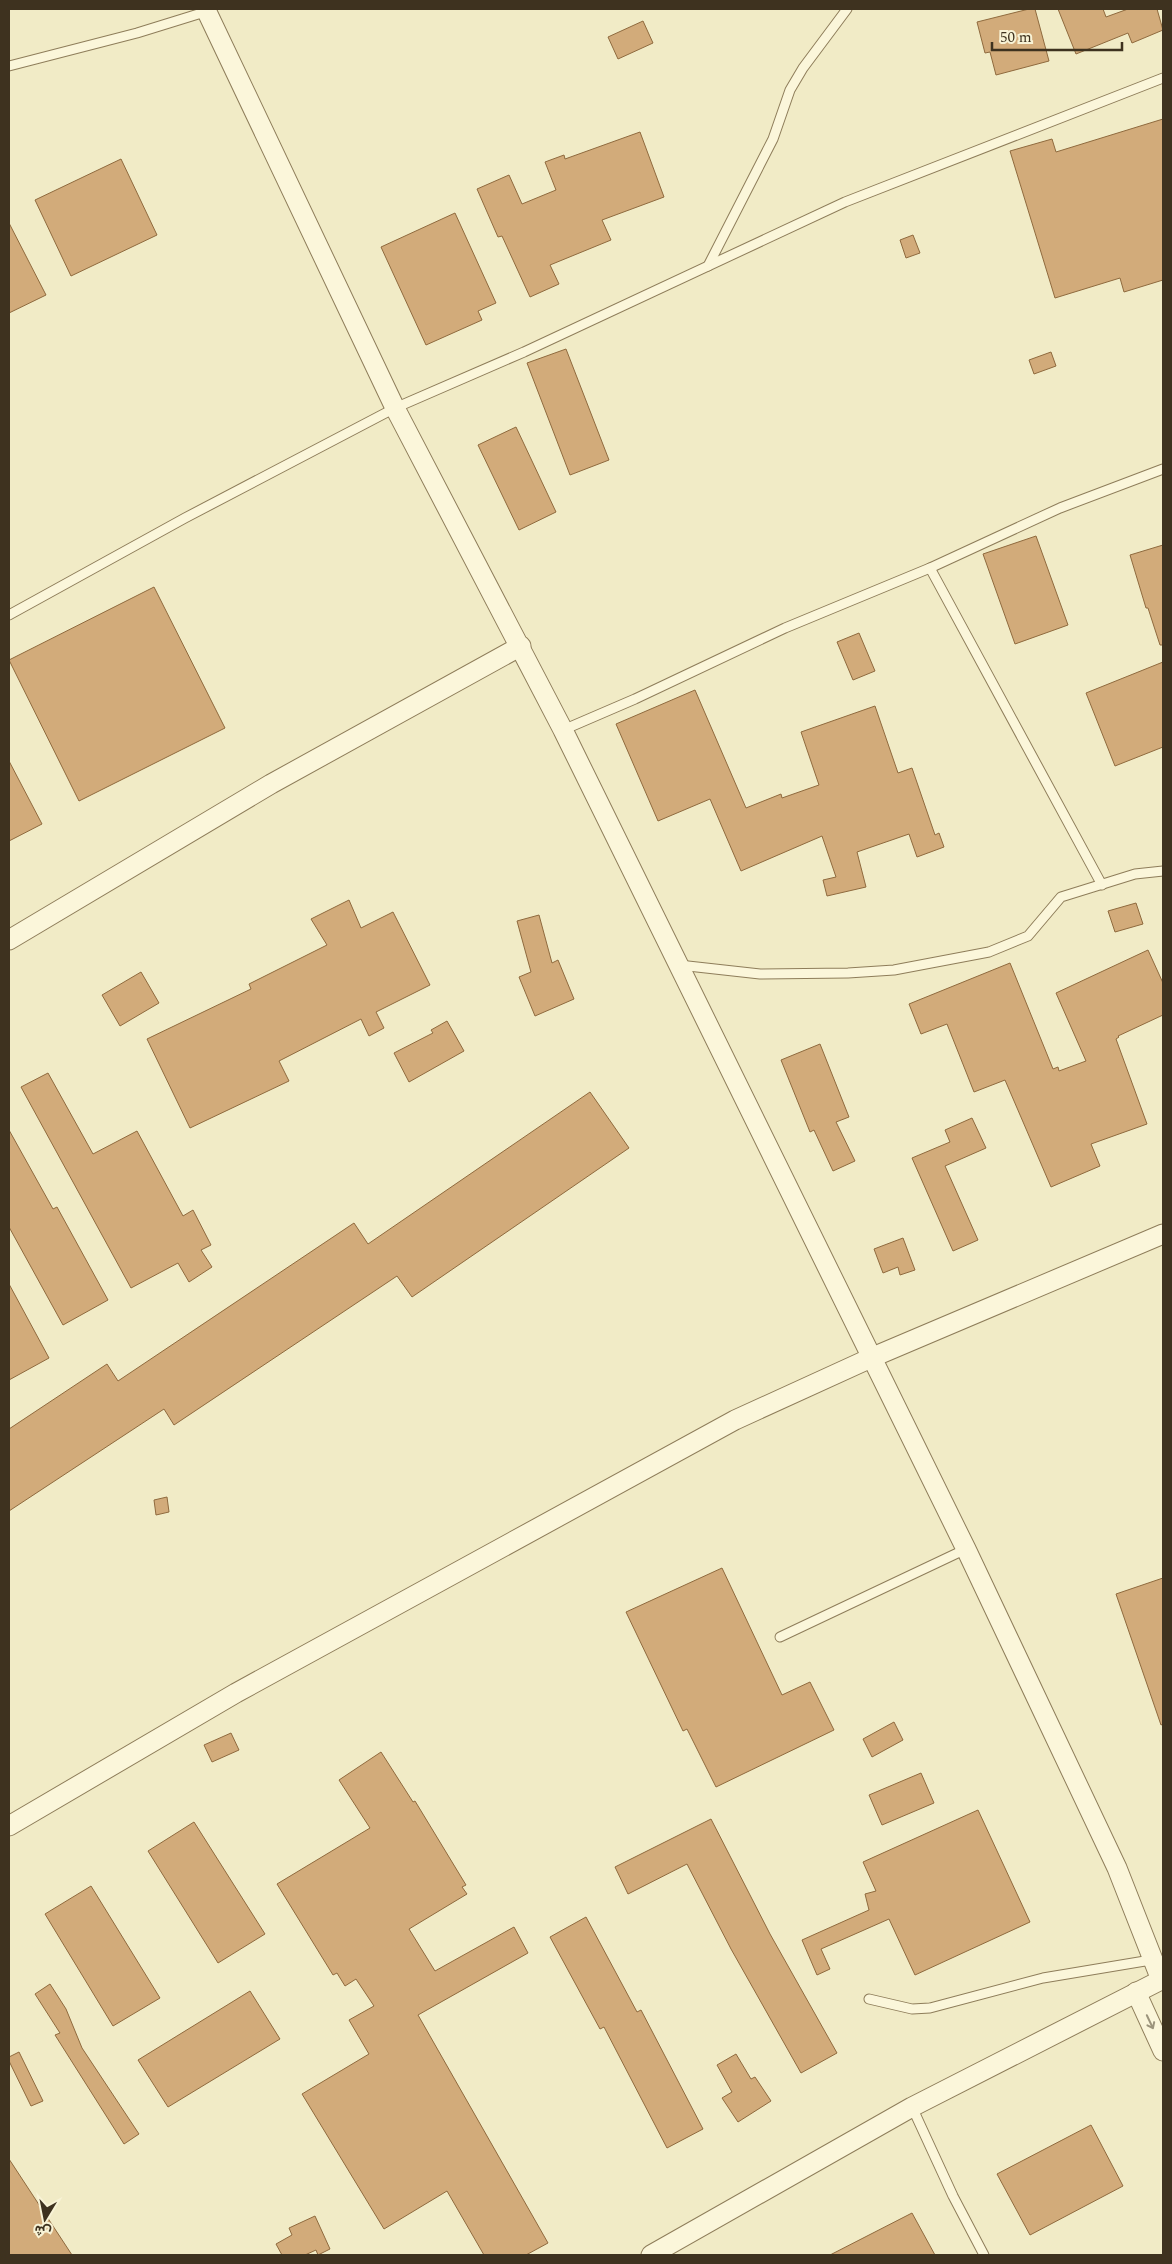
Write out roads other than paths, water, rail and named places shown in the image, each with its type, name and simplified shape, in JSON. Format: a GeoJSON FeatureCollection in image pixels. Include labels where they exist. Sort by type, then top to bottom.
{"type":"FeatureCollection","features":[{"type":"Feature","properties":{"kind":"street"},"geometry":{"type":"LineString","coordinates":[[210,10],[395,408],[521,646],[966,1549],[1117,1868],[1151,1960],[1162,1979],[912,2107],[651,2255]]}},
{"type":"Feature","properties":{"kind":"street"},"geometry":{"type":"LineString","coordinates":[[9,940],[270,784],[521,646]]}},
{"type":"Feature","properties":{"kind":"street"},"geometry":{"type":"LineString","coordinates":[[9,1826],[236,1693],[735,1420],[873,1357],[1163,1234]]}},
{"type":"Feature","properties":{"kind":"street"},"geometry":{"type":"LineString","coordinates":[[1136,1992],[1163,2051]]}},
{"type":"Feature","properties":{"kind":"lane"},"geometry":{"type":"LineString","coordinates":[[708,266],[773,140],[794,83],[847,9]]}},
{"type":"Feature","properties":{"kind":"lane"},"geometry":{"type":"LineString","coordinates":[[9,66],[137,33],[210,10]]}},
{"type":"Feature","properties":{"kind":"lane"},"geometry":{"type":"LineString","coordinates":[[9,615],[185,518],[395,408],[524,352],[845,202],[1163,78]]}},
{"type":"Feature","properties":{"kind":"lane"},"geometry":{"type":"LineString","coordinates":[[563,730],[635,699],[785,628],[930,568],[1060,508],[1163,468]]}},
{"type":"Feature","properties":{"kind":"lane"},"geometry":{"type":"LineString","coordinates":[[930,568],[1102,886]]}},
{"type":"Feature","properties":{"kind":"lane"},"geometry":{"type":"LineString","coordinates":[[679,965],[760,974],[848,974],[894,970],[945,961],[989,952],[1028,936],[1061,897],[1102,886],[1135,874],[1163,871]]}},
{"type":"Feature","properties":{"kind":"lane"},"geometry":{"type":"LineString","coordinates":[[780,1637],[966,1549]]}},
{"type":"Feature","properties":{"kind":"lane"},"geometry":{"type":"LineString","coordinates":[[869,1999],[912,2009],[930,2008],[1043,1978],[1151,1960]]}},
{"type":"Feature","properties":{"kind":"lane"},"geometry":{"type":"LineString","coordinates":[[912,2107],[953,2196],[984,2255]]}}]}
